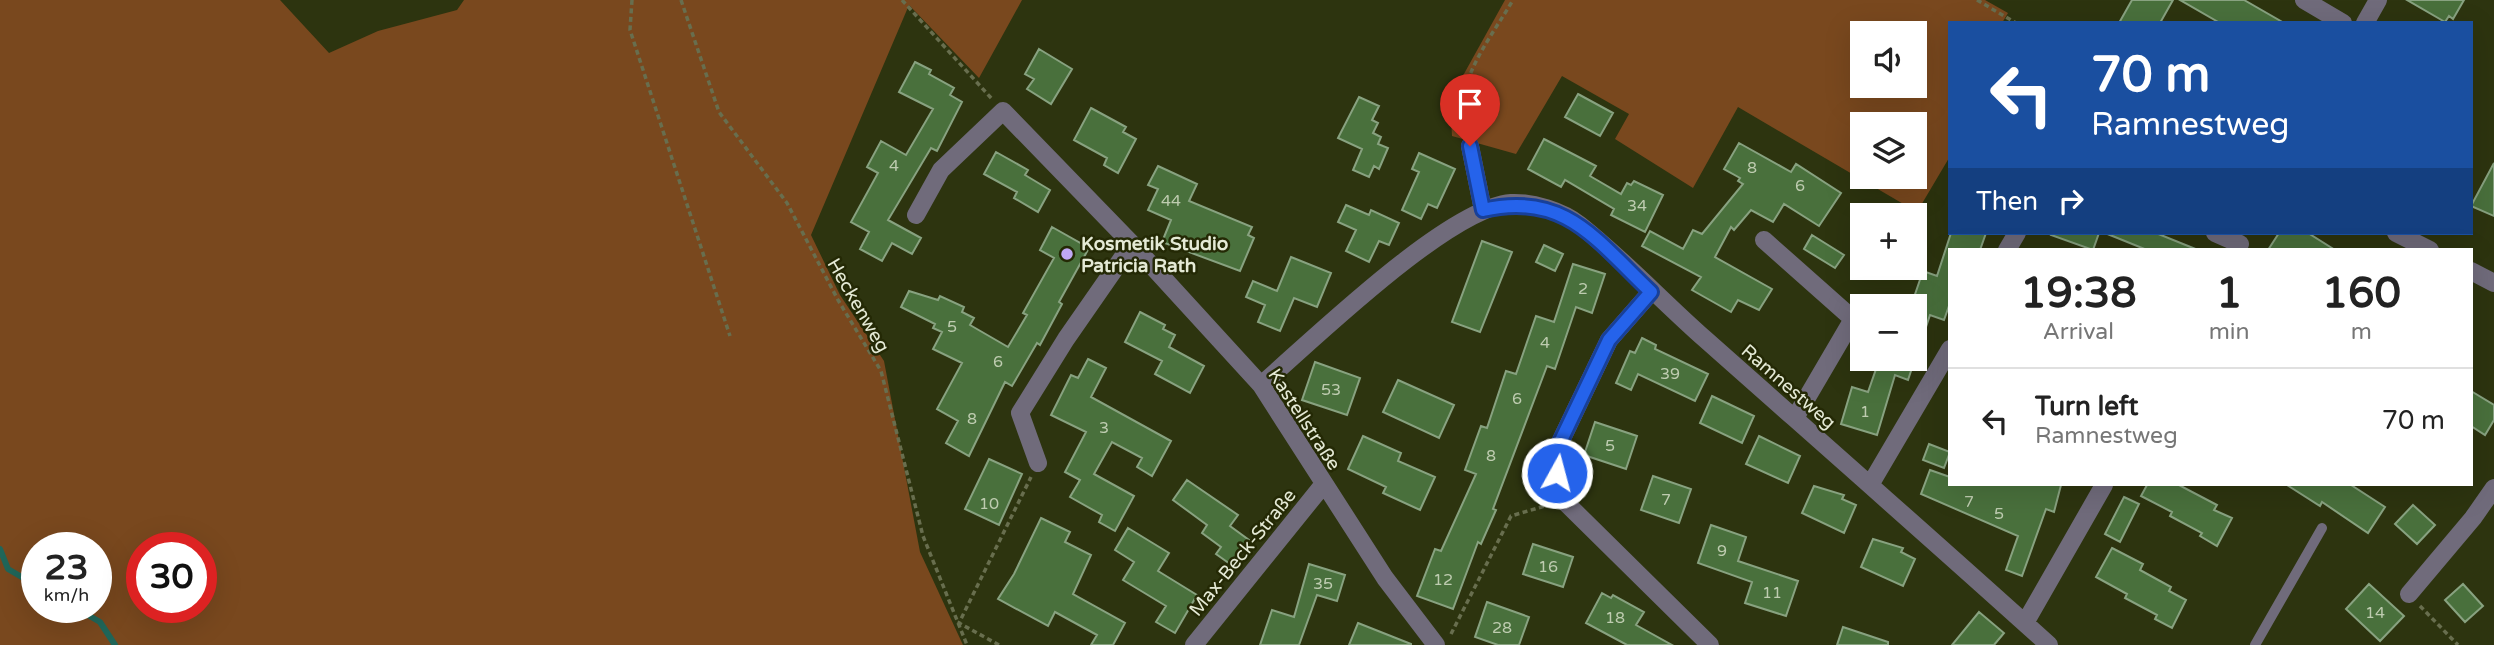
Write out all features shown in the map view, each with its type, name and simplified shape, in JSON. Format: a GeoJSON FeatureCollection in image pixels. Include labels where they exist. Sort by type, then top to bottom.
{"type":"FeatureCollection","features":[{"type":"Feature","properties":{"kind":"street"},"geometry":{"type":"LineString","coordinates":[[2304,0],[2340,21]]}},
{"type":"Feature","properties":{"kind":"street"},"geometry":{"type":"LineString","coordinates":[[2366,21],[2378,0]]}},
{"type":"Feature","properties":{"kind":"street"},"geometry":{"type":"LineString","coordinates":[[916,215],[941,170],[1003,111]]}},
{"type":"Feature","properties":{"kind":"street","name":"Kastellstraße"},"geometry":{"type":"LineString","coordinates":[[1003,111],[1132,244],[1261,385],[1385,578],[1436,645]]}},
{"type":"Feature","properties":{"kind":"street"},"geometry":{"type":"LineString","coordinates":[[1470,146],[1483,210]]}},
{"type":"Feature","properties":{"kind":"street","name":"Ramnestweg"},"geometry":{"type":"LineString","coordinates":[[1261,385],[1409,258],[1483,210],[1510,204],[1531,204],[1556,212],[1579,224],[1651,292],[2048,645]]}},
{"type":"Feature","properties":{"kind":"street"},"geometry":{"type":"LineString","coordinates":[[2221,235],[2241,242]]}},
{"type":"Feature","properties":{"kind":"street"},"geometry":{"type":"LineString","coordinates":[[2400,235],[2426,248]]}},
{"type":"Feature","properties":{"kind":"street"},"geometry":{"type":"LineString","coordinates":[[1763,240],[1853,320],[1795,418]]}},
{"type":"Feature","properties":{"kind":"street"},"geometry":{"type":"LineString","coordinates":[[1038,463],[1020,413],[1066,339],[1132,244]]}},
{"type":"Feature","properties":{"kind":"street"},"geometry":{"type":"LineString","coordinates":[[2473,272],[2494,283]]}},
{"type":"Feature","properties":{"kind":"street"},"geometry":{"type":"LineString","coordinates":[[1651,292],[1609,340],[1555,453],[1564,501],[1710,645]]}},
{"type":"Feature","properties":{"kind":"street"},"geometry":{"type":"LineString","coordinates":[[1870,485],[1948,352]]}},
{"type":"Feature","properties":{"kind":"street","name":"Max-Beck-Straße"},"geometry":{"type":"LineString","coordinates":[[1194,645],[1323,485]]}},
{"type":"Feature","properties":{"kind":"street"},"geometry":{"type":"LineString","coordinates":[[2025,623],[2103,486]]}},
{"type":"Feature","properties":{"kind":"street"},"geometry":{"type":"LineString","coordinates":[[2409,594],[2473,518],[2494,488]]}},
{"type":"Feature","properties":{"kind":"lane"},"geometry":{"type":"LineString","coordinates":[[2255,645],[2322,528]]}},
{"type":"Feature","properties":{"kind":"path"},"geometry":{"type":"LineString","coordinates":[[632,0],[630,30],[730,336]]}},
{"type":"Feature","properties":{"kind":"path","name":"Heckenweg"},"geometry":{"type":"LineString","coordinates":[[681,0],[719,111],[787,203],[838,300],[881,372],[923,536],[967,645]]}},
{"type":"Feature","properties":{"kind":"path"},"geometry":{"type":"LineString","coordinates":[[902,0],[1003,111]]}},
{"type":"Feature","properties":{"kind":"path"},"geometry":{"type":"LineString","coordinates":[[1470,146],[1464,127],[1462,99],[1468,78],[1513,0]]}},
{"type":"Feature","properties":{"kind":"path"},"geometry":{"type":"LineString","coordinates":[[1977,0],[2013,21]]}},
{"type":"Feature","properties":{"kind":"path"},"geometry":{"type":"LineString","coordinates":[[999,645],[959,623],[1038,463]]}},
{"type":"Feature","properties":{"kind":"path"},"geometry":{"type":"LineString","coordinates":[[1446,645],[1511,516],[1564,501]]}},
{"type":"Feature","properties":{"kind":"path"},"geometry":{"type":"LineString","coordinates":[[2409,594],[2458,645]]}},
{"type":"Feature","properties":{"kind":"shaded area"},"geometry":{"type":"Polygon","coordinates":[[[0,0],[280,0],[329,53],[378,31],[457,10],[464,0],[1022,0],[979,78],[909,5],[811,235],[840,295],[884,361],[920,552],[963,645],[0,645],[0,0]]]}},
{"type":"Feature","properties":{"kind":"shaded area"},"geometry":{"type":"Polygon","coordinates":[[[1505,0],[1985,0],[2008,13],[2003,21],[1948,21],[1948,160],[1922,203],[1902,203],[1878,189],[1927,189],[1927,112],[1850,112],[1850,173],[1738,107],[1693,188],[1615,139],[1629,114],[1562,76],[1516,154],[1452,136],[1450,99],[1505,0]]]}},
{"type":"Feature","properties":{"kind":"building"},"geometry":{"type":"Polygon","coordinates":[[[2132,0],[2173,0],[2161,21],[2120,21],[2132,0]]]}},
{"type":"Feature","properties":{"kind":"building"},"geometry":{"type":"Polygon","coordinates":[[[2180,0],[2244,0],[2281,21],[2217,21],[2180,0]]]}},
{"type":"Feature","properties":{"kind":"building"},"geometry":{"type":"Polygon","coordinates":[[[2407,0],[2464,0],[2453,19],[2449,16],[2443,21],[2407,0]]]}},
{"type":"Feature","properties":{"kind":"building"},"geometry":{"type":"Polygon","coordinates":[[[1039,49],[1072,69],[1051,104],[1027,89],[1034,79],[1025,74],[1039,49]]]}},
{"type":"Feature","properties":{"kind":"building"},"geometry":{"type":"Polygon","coordinates":[[[915,62],[931,70],[929,74],[954,88],[950,95],[962,102],[937,151],[931,148],[888,220],[921,238],[912,254],[892,243],[882,261],[860,249],[869,232],[851,222],[878,173],[867,167],[881,141],[906,155],[933,109],[899,92],[915,62]]]}},
{"type":"Feature","properties":{"kind":"building"},"geometry":{"type":"Polygon","coordinates":[[[1578,94],[1613,113],[1600,136],[1565,117],[1578,94]]]}},
{"type":"Feature","properties":{"kind":"building"},"geometry":{"type":"Polygon","coordinates":[[[1359,97],[1379,106],[1372,120],[1378,123],[1373,133],[1381,137],[1378,144],[1388,148],[1379,169],[1374,166],[1369,177],[1353,170],[1362,149],[1338,138],[1359,97]]]}},
{"type":"Feature","properties":{"kind":"building"},"geometry":{"type":"Polygon","coordinates":[[[1091,108],[1126,127],[1123,132],[1136,139],[1118,173],[1104,165],[1107,158],[1074,140],[1091,108]]]}},
{"type":"Feature","properties":{"kind":"building"},"geometry":{"type":"Polygon","coordinates":[[[1544,139],[1596,166],[1590,176],[1621,194],[1627,183],[1631,185],[1634,181],[1663,195],[1645,232],[1611,215],[1614,209],[1565,180],[1561,187],[1528,169],[1544,139]]]}},
{"type":"Feature","properties":{"kind":"building"},"geometry":{"type":"Polygon","coordinates":[[[1739,143],[1791,172],[1796,164],[1841,193],[1819,226],[1784,204],[1773,222],[1751,210],[1734,230],[1731,227],[1715,257],[1772,289],[1759,310],[1738,300],[1731,312],[1692,290],[1701,277],[1642,246],[1650,231],[1683,249],[1693,230],[1702,234],[1743,184],[1738,181],[1740,178],[1724,169],[1739,143]]]}},
{"type":"Feature","properties":{"kind":"building"},"geometry":{"type":"Polygon","coordinates":[[[996,152],[1028,170],[1025,175],[1050,190],[1038,212],[1014,198],[1017,192],[984,174],[996,152]]]}},
{"type":"Feature","properties":{"kind":"building"},"geometry":{"type":"Polygon","coordinates":[[[1419,153],[1455,169],[1437,208],[1428,204],[1421,219],[1402,210],[1419,172],[1412,169],[1419,153]]]}},
{"type":"Feature","properties":{"kind":"building"},"geometry":{"type":"Polygon","coordinates":[[[2494,163],[2494,216],[2473,207],[2494,163]]]}},
{"type":"Feature","properties":{"kind":"building"},"geometry":{"type":"Polygon","coordinates":[[[1158,166],[1197,184],[1189,201],[1252,227],[1248,235],[1254,238],[1240,271],[1162,242],[1171,220],[1148,210],[1158,189],[1148,185],[1158,166]]]}},
{"type":"Feature","properties":{"kind":"building"},"geometry":{"type":"Polygon","coordinates":[[[1346,205],[1369,215],[1371,210],[1399,223],[1389,245],[1379,241],[1369,262],[1346,251],[1356,230],[1338,222],[1346,205]]]}},
{"type":"Feature","properties":{"kind":"building"},"geometry":{"type":"Polygon","coordinates":[[[1052,227],[1089,248],[1059,302],[1062,304],[1040,345],[1037,343],[1012,386],[1005,382],[969,456],[946,443],[958,421],[937,409],[962,363],[933,349],[942,332],[933,328],[935,324],[901,307],[909,291],[938,300],[940,296],[964,307],[962,312],[974,318],[970,325],[1008,347],[1027,315],[1023,313],[1054,258],[1040,250],[1052,227]]]}},
{"type":"Feature","properties":{"kind":"building"},"geometry":{"type":"Polygon","coordinates":[[[1812,235],[1844,255],[1835,268],[1804,249],[1812,235]]]}},
{"type":"Feature","properties":{"kind":"building"},"geometry":{"type":"Polygon","coordinates":[[[1950,235],[1985,235],[1981,248],[1948,248],[1948,309],[1944,320],[1930,315],[1927,324],[1927,294],[1915,294],[1920,280],[1927,280],[1927,272],[1937,276],[1950,235]]]}},
{"type":"Feature","properties":{"kind":"building"},"geometry":{"type":"Polygon","coordinates":[[[2051,235],[2098,235],[2094,248],[2051,235]]]}},
{"type":"Feature","properties":{"kind":"building"},"geometry":{"type":"Polygon","coordinates":[[[2110,235],[2161,235],[2193,248],[2142,248],[2110,235]]]}},
{"type":"Feature","properties":{"kind":"building"},"geometry":{"type":"Polygon","coordinates":[[[2278,235],[2311,235],[2332,248],[2269,248],[2278,235]]]}},
{"type":"Feature","properties":{"kind":"building"},"geometry":{"type":"Polygon","coordinates":[[[1482,241],[1512,252],[1480,332],[1452,322],[1482,241]]]}},
{"type":"Feature","properties":{"kind":"building"},"geometry":{"type":"Polygon","coordinates":[[[1544,245],[1563,254],[1555,271],[1536,262],[1544,245]]]}},
{"type":"Feature","properties":{"kind":"building"},"geometry":{"type":"Polygon","coordinates":[[[1291,257],[1331,273],[1317,307],[1294,298],[1280,331],[1258,322],[1265,305],[1246,297],[1253,281],[1277,291],[1291,257]]]}},
{"type":"Feature","properties":{"kind":"building"},"geometry":{"type":"Polygon","coordinates":[[[1573,264],[1605,274],[1592,313],[1576,307],[1555,369],[1547,366],[1493,509],[1496,510],[1481,544],[1478,542],[1453,609],[1417,596],[1435,549],[1441,551],[1476,474],[1465,470],[1481,426],[1487,428],[1506,371],[1516,374],[1536,316],[1554,322],[1573,264]]]}},
{"type":"Feature","properties":{"kind":"building"},"geometry":{"type":"Polygon","coordinates":[[[1140,312],[1165,325],[1163,329],[1175,335],[1169,347],[1204,366],[1190,393],[1155,374],[1162,361],[1125,342],[1140,312]]]}},
{"type":"Feature","properties":{"kind":"building"},"geometry":{"type":"Polygon","coordinates":[[[1642,338],[1656,345],[1655,349],[1708,374],[1695,401],[1638,374],[1631,390],[1616,383],[1630,351],[1635,353],[1642,338]]]}},
{"type":"Feature","properties":{"kind":"building"},"geometry":{"type":"Polygon","coordinates":[[[1088,359],[1106,368],[1091,397],[1171,441],[1152,476],[1137,467],[1142,458],[1112,442],[1094,474],[1134,496],[1115,531],[1099,522],[1102,515],[1070,497],[1080,480],[1065,472],[1086,432],[1051,415],[1071,375],[1078,378],[1088,359]]]}},
{"type":"Feature","properties":{"kind":"building"},"geometry":{"type":"Polygon","coordinates":[[[1315,362],[1360,378],[1347,415],[1302,400],[1315,362]]]}},
{"type":"Feature","properties":{"kind":"building"},"geometry":{"type":"Polygon","coordinates":[[[1875,371],[1911,371],[1908,380],[1895,375],[1877,435],[1841,424],[1852,387],[1868,392],[1875,371]]]}},
{"type":"Feature","properties":{"kind":"building"},"geometry":{"type":"Polygon","coordinates":[[[1398,380],[1454,405],[1439,438],[1383,412],[1398,380]]]}},
{"type":"Feature","properties":{"kind":"building"},"geometry":{"type":"Polygon","coordinates":[[[2473,392],[2494,405],[2494,420],[2485,435],[2473,427],[2473,392]]]}},
{"type":"Feature","properties":{"kind":"building"},"geometry":{"type":"Polygon","coordinates":[[[1712,396],[1754,416],[1742,443],[1700,423],[1712,396]]]}},
{"type":"Feature","properties":{"kind":"building"},"geometry":{"type":"Polygon","coordinates":[[[1595,422],[1637,436],[1626,469],[1584,455],[1595,422]]]}},
{"type":"Feature","properties":{"kind":"building"},"geometry":{"type":"Polygon","coordinates":[[[1363,436],[1401,453],[1398,461],[1435,477],[1420,510],[1383,493],[1386,487],[1348,469],[1363,436]]]}},
{"type":"Feature","properties":{"kind":"building"},"geometry":{"type":"Polygon","coordinates":[[[1759,436],[1800,456],[1788,483],[1746,464],[1759,436]]]}},
{"type":"Feature","properties":{"kind":"building"},"geometry":{"type":"Polygon","coordinates":[[[1929,444],[1948,451],[1944,468],[1923,460],[1929,444]]]}},
{"type":"Feature","properties":{"kind":"building"},"geometry":{"type":"Polygon","coordinates":[[[989,459],[1022,474],[999,525],[965,509],[989,459]]]}},
{"type":"Feature","properties":{"kind":"building"},"geometry":{"type":"Polygon","coordinates":[[[1930,470],[1948,476],[1948,486],[2061,486],[2054,512],[2046,509],[2022,576],[2006,570],[2018,536],[1921,494],[1930,470]]]}},
{"type":"Feature","properties":{"kind":"building"},"geometry":{"type":"Polygon","coordinates":[[[1653,476],[1691,489],[1679,523],[1641,510],[1653,476]]]}},
{"type":"Feature","properties":{"kind":"building"},"geometry":{"type":"Polygon","coordinates":[[[1187,480],[1238,515],[1230,526],[1249,540],[1230,564],[1216,554],[1221,547],[1202,533],[1207,525],[1173,500],[1187,480]]]}},
{"type":"Feature","properties":{"kind":"building"},"geometry":{"type":"Polygon","coordinates":[[[1814,486],[1844,495],[1842,499],[1856,505],[1844,533],[1802,513],[1814,486]]]}},
{"type":"Feature","properties":{"kind":"building"},"geometry":{"type":"Polygon","coordinates":[[[2146,486],[2181,486],[2217,505],[2214,510],[2232,518],[2217,546],[2200,536],[2202,533],[2170,516],[2172,512],[2141,496],[2146,486]]]}},
{"type":"Feature","properties":{"kind":"building"},"geometry":{"type":"Polygon","coordinates":[[[2289,486],[2353,486],[2385,507],[2368,533],[2322,502],[2320,506],[2289,486]]]}},
{"type":"Feature","properties":{"kind":"building"},"geometry":{"type":"Polygon","coordinates":[[[2124,497],[2139,504],[2120,542],[2105,534],[2124,497]]]}},
{"type":"Feature","properties":{"kind":"building"},"geometry":{"type":"Polygon","coordinates":[[[2413,505],[2435,525],[2417,544],[2395,524],[2413,505]]]}},
{"type":"Feature","properties":{"kind":"building"},"geometry":{"type":"Polygon","coordinates":[[[1041,518],[1070,532],[1065,542],[1091,555],[1073,594],[1125,623],[1113,645],[1091,645],[1097,635],[1055,612],[1048,626],[998,599],[1014,574],[1041,518]]]}},
{"type":"Feature","properties":{"kind":"building"},"geometry":{"type":"Polygon","coordinates":[[[1711,525],[1746,537],[1738,561],[1798,581],[1786,616],[1745,603],[1752,582],[1698,563],[1711,525]]]}},
{"type":"Feature","properties":{"kind":"building"},"geometry":{"type":"Polygon","coordinates":[[[1128,528],[1169,553],[1158,571],[1197,595],[1175,633],[1156,622],[1166,606],[1123,580],[1134,562],[1115,550],[1128,528]]]}},
{"type":"Feature","properties":{"kind":"building"},"geometry":{"type":"Polygon","coordinates":[[[1873,539],[1903,548],[1901,552],[1915,559],[1903,586],[1861,567],[1873,539]]]}},
{"type":"Feature","properties":{"kind":"building"},"geometry":{"type":"Polygon","coordinates":[[[1533,544],[1573,557],[1563,587],[1523,574],[1533,544]]]}},
{"type":"Feature","properties":{"kind":"building"},"geometry":{"type":"Polygon","coordinates":[[[2112,548],[2143,564],[2140,570],[2171,587],[2169,591],[2186,600],[2172,628],[2155,619],[2157,615],[2125,598],[2127,594],[2096,577],[2112,548]]]}},
{"type":"Feature","properties":{"kind":"building"},"geometry":{"type":"Polygon","coordinates":[[[1309,564],[1345,575],[1337,601],[1317,595],[1299,645],[1260,645],[1272,610],[1294,617],[1309,564]]]}},
{"type":"Feature","properties":{"kind":"building"},"geometry":{"type":"Polygon","coordinates":[[[2369,584],[2404,616],[2380,641],[2346,609],[2369,584]]]}},
{"type":"Feature","properties":{"kind":"building"},"geometry":{"type":"Polygon","coordinates":[[[2463,584],[2483,606],[2465,622],[2445,600],[2463,584]]]}},
{"type":"Feature","properties":{"kind":"building"},"geometry":{"type":"Polygon","coordinates":[[[1602,593],[1611,598],[1613,595],[1644,612],[1636,625],[1672,645],[1627,645],[1586,623],[1602,593]]]}},
{"type":"Feature","properties":{"kind":"building"},"geometry":{"type":"Polygon","coordinates":[[[1487,602],[1529,617],[1519,645],[1498,645],[1475,637],[1487,602]]]}},
{"type":"Feature","properties":{"kind":"building"},"geometry":{"type":"Polygon","coordinates":[[[1979,612],[2004,633],[1994,645],[1952,645],[1979,612]]]}},
{"type":"Feature","properties":{"kind":"building"},"geometry":{"type":"Polygon","coordinates":[[[1358,623],[1411,644],[1411,645],[1349,645],[1358,623]]]}},
{"type":"Feature","properties":{"kind":"building"},"geometry":{"type":"Polygon","coordinates":[[[1843,627],[1888,642],[1888,645],[1837,645],[1843,627]]]}},
{"type":"Feature","properties":{"kind":"waterway"},"geometry":{"type":"LineString","coordinates":[[0,549],[8,569],[21,577]]}},
{"type":"Feature","properties":{"kind":"waterway"},"geometry":{"type":"LineString","coordinates":[[101,623],[115,645]]}},
{"type":"Feature","properties":{"kind":"place","name":"Kosmetik Studio Patricia Rath"},"geometry":{"type":"Point","coordinates":[1067,254]}},
{"type":"Feature","properties":{"kind":"route"},"geometry":{"type":"LineString","coordinates":[[1470,146],[1483,210],[1510,204],[1531,204],[1556,212],[1579,224],[1651,292],[1609,340],[1577,402],[1555,453],[1557,473]]}}]}
